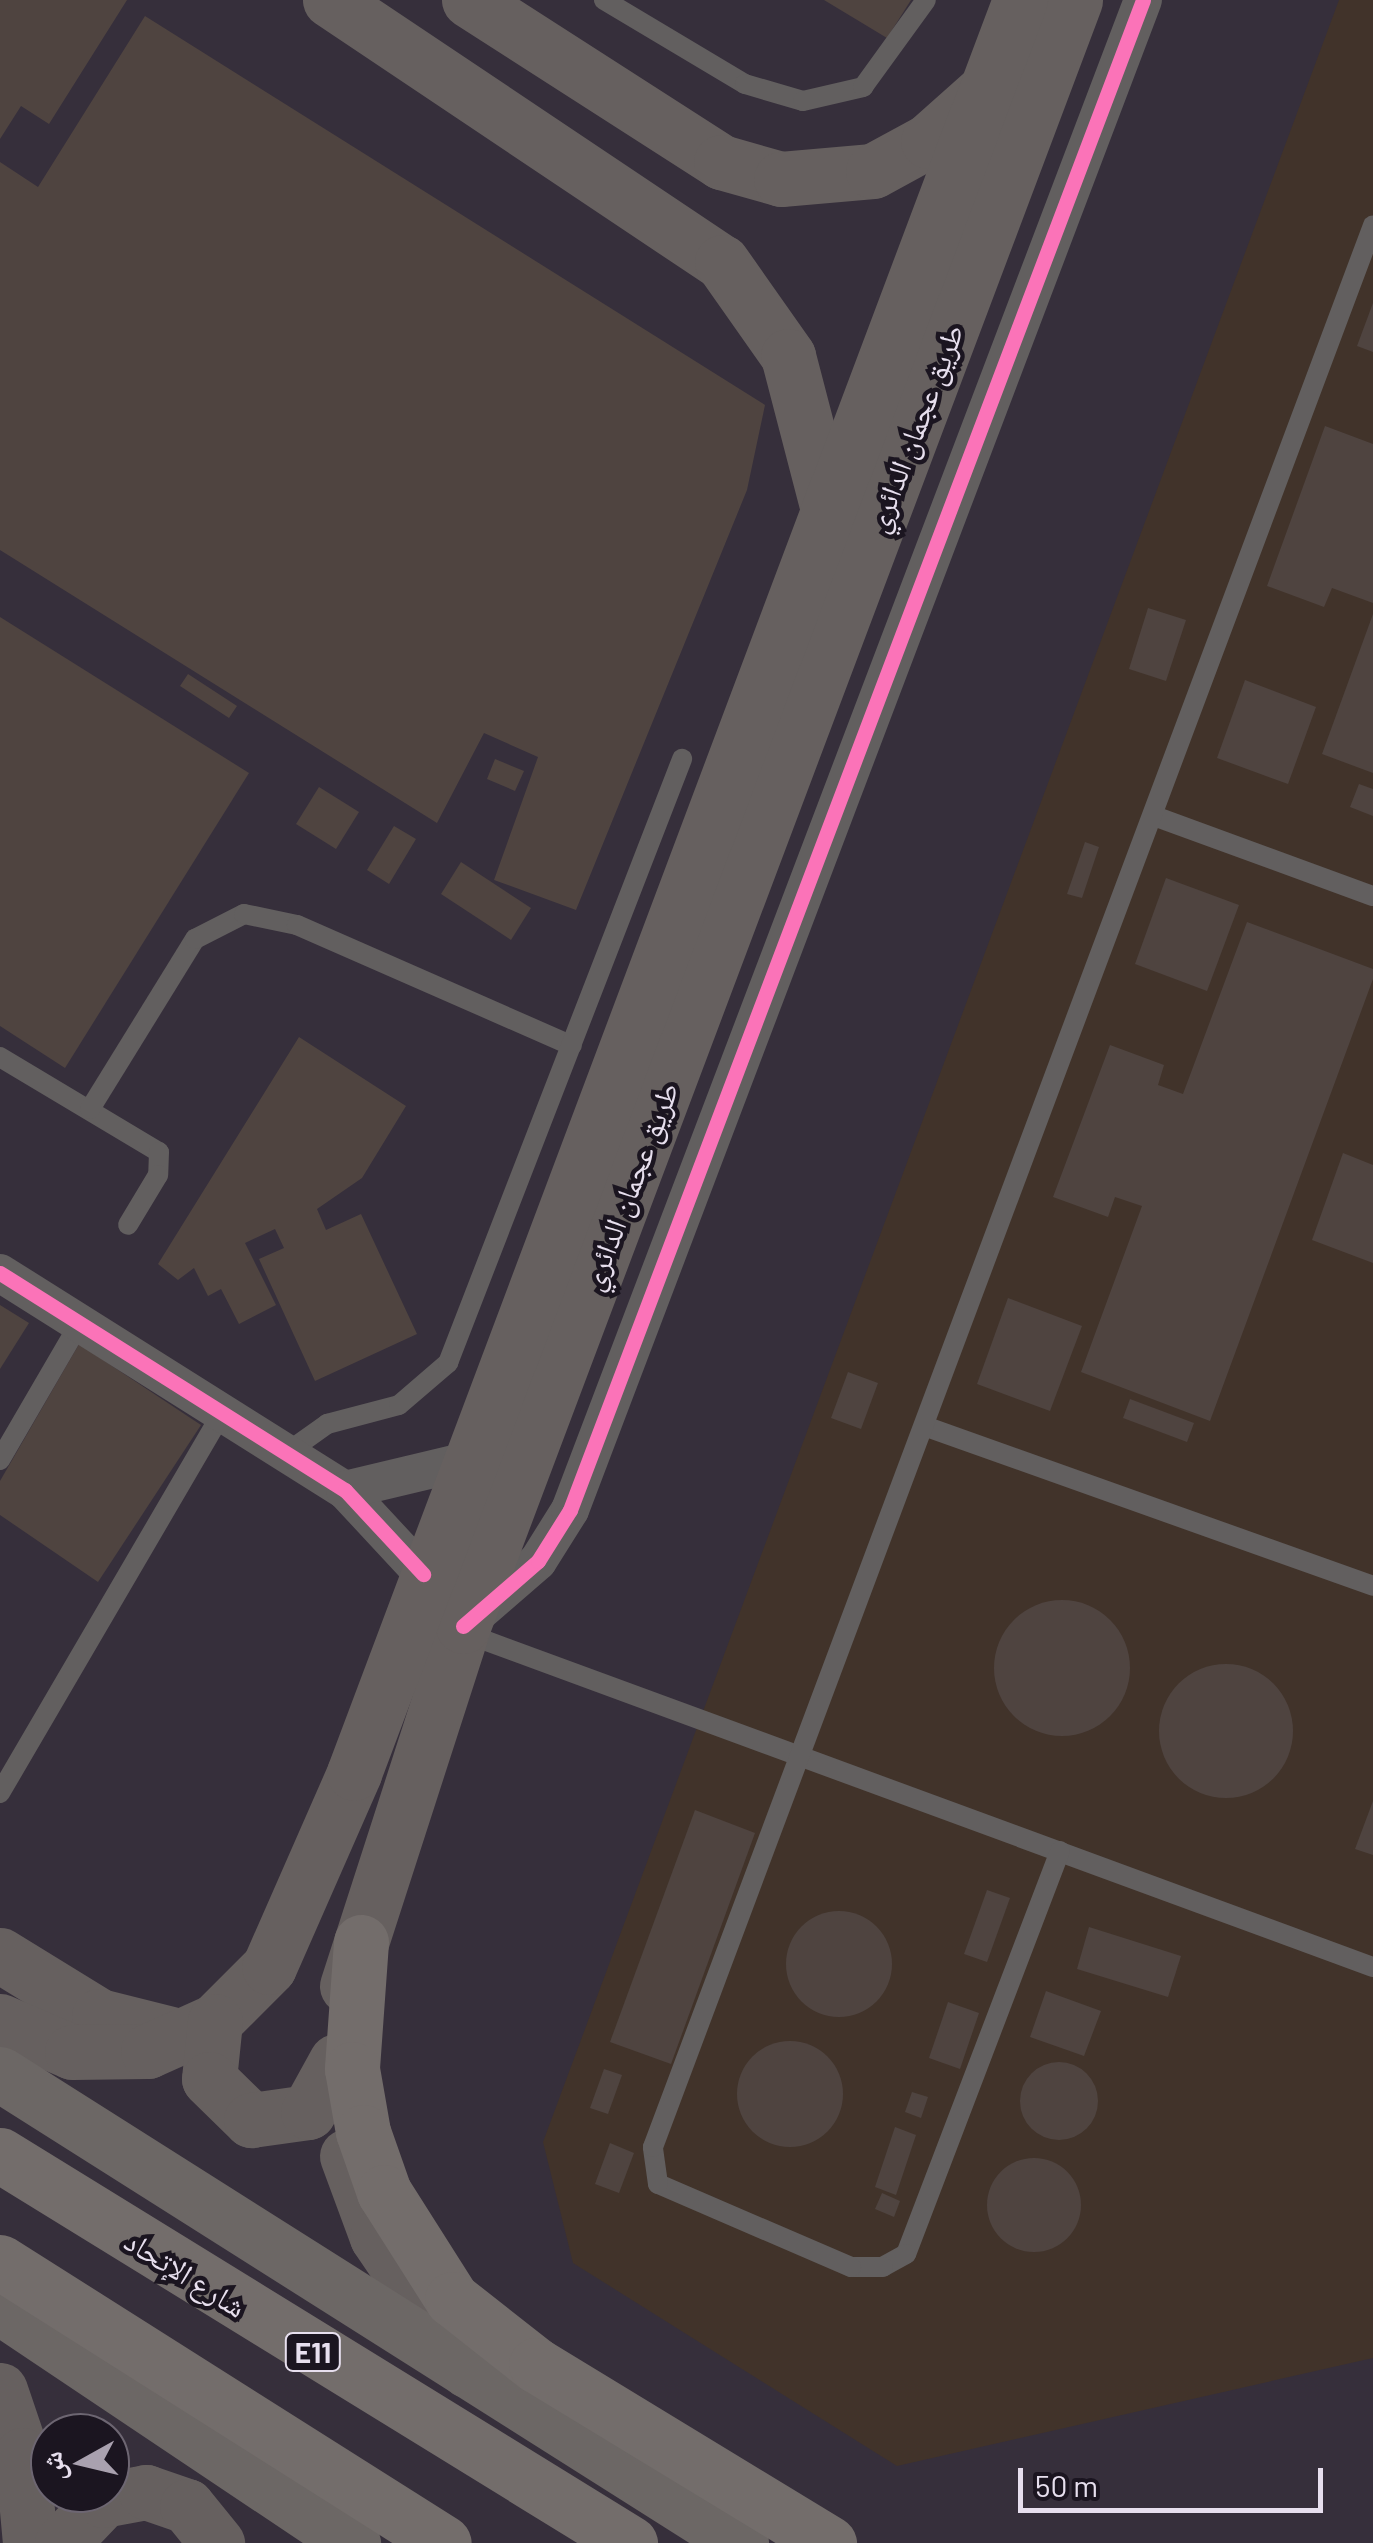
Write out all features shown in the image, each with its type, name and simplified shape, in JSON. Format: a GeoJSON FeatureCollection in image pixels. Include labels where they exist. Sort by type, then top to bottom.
{"type":"FeatureCollection","features":[{"type":"Feature","properties":{"kind":"highway"},"geometry":{"type":"LineString","coordinates":[[360,1942],[352,2037],[363,2132],[384,2192],[452,2298],[536,2366],[829,2543]]}},
{"type":"Feature","properties":{"kind":"highway","name":"شارع الإتحاد"},"geometry":{"type":"LineString","coordinates":[[0,2156],[630,2543]]}},
{"type":"Feature","properties":{"kind":"highway"},"geometry":{"type":"LineString","coordinates":[[0,2262],[444,2543]]}},
{"type":"Feature","properties":{"kind":"main road"},"geometry":{"type":"LineString","coordinates":[[330,0],[722,262],[788,356],[828,510]]}},
{"type":"Feature","properties":{"kind":"main road"},"geometry":{"type":"LineString","coordinates":[[469,0],[721,162],[781,179],[873,170],[928,141],[987,89]]}},
{"type":"Feature","properties":{"kind":"main road","name":"طريق عجمان الدائري"},"geometry":{"type":"LineString","coordinates":[[205,2028],[269,1967],[322,1855],[423,1574],[1020,0]]}},
{"type":"Feature","properties":{"kind":"main road","name":"طريق عجمان الدائري"},"geometry":{"type":"LineString","coordinates":[[467,2370],[358,2194],[336,2061],[360,1942],[462,1629],[1074,0]]}},
{"type":"Feature","properties":{"kind":"main road"},"geometry":{"type":"LineString","coordinates":[[0,1955],[122,2026],[205,2028]]}},
{"type":"Feature","properties":{"kind":"main road"},"geometry":{"type":"LineString","coordinates":[[0,2021],[48,2046],[98,2055],[205,2028]]}},
{"type":"Feature","properties":{"kind":"main road"},"geometry":{"type":"LineString","coordinates":[[205,2028],[209,2079],[251,2120],[308,2112],[336,2061]]}},
{"type":"Feature","properties":{"kind":"main road"},"geometry":{"type":"LineString","coordinates":[[0,2074],[742,2543]]}},
{"type":"Feature","properties":{"kind":"main road"},"geometry":{"type":"LineString","coordinates":[[0,2307],[353,2543]]}},
{"type":"Feature","properties":{"kind":"main road"},"geometry":{"type":"LineString","coordinates":[[0,2390],[30,2543]]}},
{"type":"Feature","properties":{"kind":"main road"},"geometry":{"type":"LineString","coordinates":[[62,2543],[103,2500],[146,2492],[187,2506],[217,2543]]}},
{"type":"Feature","properties":{"kind":"street"},"geometry":{"type":"LineString","coordinates":[[462,1629],[538,1561],[570,1510],[1143,0]]}},
{"type":"Feature","properties":{"kind":"street"},"geometry":{"type":"LineString","coordinates":[[0,1273],[220,1416],[345,1490],[423,1574]]}},
{"type":"Feature","properties":{"kind":"street"},"geometry":{"type":"LineString","coordinates":[[345,1490],[467,1461]]}},
{"type":"Feature","properties":{"kind":"lane"},"geometry":{"type":"LineString","coordinates":[[604,0],[745,84],[803,100],[864,87],[926,0]]}},
{"type":"Feature","properties":{"kind":"lane"},"geometry":{"type":"LineString","coordinates":[[1060,1851],[914,2244],[883,2267],[851,2267],[677,2200],[658,2184],[651,2160],[1373,225]]}},
{"type":"Feature","properties":{"kind":"lane"},"geometry":{"type":"LineString","coordinates":[[284,1454],[327,1424],[400,1405],[448,1363],[682,759]]}},
{"type":"Feature","properties":{"kind":"lane"},"geometry":{"type":"LineString","coordinates":[[1154,816],[1373,896]]}},
{"type":"Feature","properties":{"kind":"lane"},"geometry":{"type":"LineString","coordinates":[[90,1109],[195,938],[244,914],[297,925],[572,1046]]}},
{"type":"Feature","properties":{"kind":"lane"},"geometry":{"type":"LineString","coordinates":[[0,1057],[159,1152],[158,1175],[128,1225]]}},
{"type":"Feature","properties":{"kind":"lane"},"geometry":{"type":"LineString","coordinates":[[0,1460],[79,1324]]}},
{"type":"Feature","properties":{"kind":"lane"},"geometry":{"type":"LineString","coordinates":[[0,1794],[220,1416]]}},
{"type":"Feature","properties":{"kind":"lane"},"geometry":{"type":"LineString","coordinates":[[927,1427],[1373,1586]]}},
{"type":"Feature","properties":{"kind":"lane"},"geometry":{"type":"LineString","coordinates":[[462,1629],[1373,1967]]}},
{"type":"Feature","properties":{"kind":"shaded area"},"geometry":{"type":"Polygon","coordinates":[[[1339,0],[1373,0],[1373,2358],[897,2466],[573,2263],[543,2142],[1339,0]]]}},
{"type":"Feature","properties":{"kind":"building"},"geometry":{"type":"Polygon","coordinates":[[[0,0],[127,0],[49,124],[21,106],[0,139],[0,0]]]}},
{"type":"Feature","properties":{"kind":"building"},"geometry":{"type":"Polygon","coordinates":[[[824,0],[911,0],[887,38],[824,0]]]}},
{"type":"Feature","properties":{"kind":"building"},"geometry":{"type":"Polygon","coordinates":[[[145,16],[765,405],[747,490],[576,910],[494,880],[538,757],[484,733],[437,823],[0,550],[0,162],[38,187],[145,16]]]}},
{"type":"Feature","properties":{"kind":"building"},"geometry":{"type":"Polygon","coordinates":[[[1373,303],[1373,352],[1357,346],[1373,303]]]}},
{"type":"Feature","properties":{"kind":"building"},"geometry":{"type":"Polygon","coordinates":[[[1325,426],[1373,444],[1373,603],[1332,588],[1324,607],[1267,586],[1325,426]]]}},
{"type":"Feature","properties":{"kind":"building"},"geometry":{"type":"Polygon","coordinates":[[[1148,608],[1186,620],[1166,681],[1129,669],[1148,608]]]}},
{"type":"Feature","properties":{"kind":"building"},"geometry":{"type":"Polygon","coordinates":[[[1373,614],[1373,773],[1322,754],[1373,614]]]}},
{"type":"Feature","properties":{"kind":"building"},"geometry":{"type":"Polygon","coordinates":[[[0,617],[249,773],[65,1068],[0,1026],[0,617]]]}},
{"type":"Feature","properties":{"kind":"building"},"geometry":{"type":"Polygon","coordinates":[[[188,674],[237,706],[229,718],[180,686],[188,674]]]}},
{"type":"Feature","properties":{"kind":"building"},"geometry":{"type":"Polygon","coordinates":[[[1245,680],[1316,707],[1288,784],[1217,758],[1245,680]]]}},
{"type":"Feature","properties":{"kind":"building"},"geometry":{"type":"Polygon","coordinates":[[[495,759],[524,771],[515,791],[487,779],[495,759]]]}},
{"type":"Feature","properties":{"kind":"building"},"geometry":{"type":"Polygon","coordinates":[[[1359,784],[1373,789],[1373,816],[1350,807],[1359,784]]]}},
{"type":"Feature","properties":{"kind":"building"},"geometry":{"type":"Polygon","coordinates":[[[319,787],[359,812],[336,849],[296,824],[319,787]]]}},
{"type":"Feature","properties":{"kind":"building"},"geometry":{"type":"Polygon","coordinates":[[[394,826],[416,839],[389,884],[367,870],[394,826]]]}},
{"type":"Feature","properties":{"kind":"building"},"geometry":{"type":"Polygon","coordinates":[[[1085,842],[1099,847],[1082,898],[1067,894],[1085,842]]]}},
{"type":"Feature","properties":{"kind":"building"},"geometry":{"type":"Polygon","coordinates":[[[461,862],[531,908],[511,940],[441,894],[461,862]]]}},
{"type":"Feature","properties":{"kind":"building"},"geometry":{"type":"Polygon","coordinates":[[[1166,878],[1239,905],[1207,991],[1135,964],[1166,878]]]}},
{"type":"Feature","properties":{"kind":"building"},"geometry":{"type":"Polygon","coordinates":[[[1247,922],[1373,969],[1373,979],[1210,1421],[1081,1372],[1142,1206],[1115,1197],[1108,1217],[1053,1197],[1110,1045],[1164,1065],[1158,1085],[1183,1094],[1247,922]]]}},
{"type":"Feature","properties":{"kind":"building"},"geometry":{"type":"Polygon","coordinates":[[[299,1037],[406,1106],[362,1178],[317,1209],[326,1230],[361,1214],[417,1334],[315,1381],[259,1259],[284,1248],[275,1229],[245,1243],[276,1305],[239,1324],[221,1289],[208,1296],[194,1268],[178,1280],[158,1264],[299,1037]]]}},
{"type":"Feature","properties":{"kind":"building"},"geometry":{"type":"Polygon","coordinates":[[[1343,1153],[1373,1165],[1373,1263],[1312,1240],[1343,1153]]]}},
{"type":"Feature","properties":{"kind":"building"},"geometry":{"type":"Polygon","coordinates":[[[1008,1298],[1082,1326],[1050,1411],[977,1384],[1008,1298]]]}},
{"type":"Feature","properties":{"kind":"building"},"geometry":{"type":"Polygon","coordinates":[[[0,1305],[29,1323],[0,1369],[0,1305]]]}},
{"type":"Feature","properties":{"kind":"building"},"geometry":{"type":"Polygon","coordinates":[[[79,1344],[201,1425],[98,1582],[0,1515],[0,1481],[79,1344]]]}},
{"type":"Feature","properties":{"kind":"building"},"geometry":{"type":"Polygon","coordinates":[[[848,1372],[878,1383],[861,1429],[831,1418],[848,1372]]]}},
{"type":"Feature","properties":{"kind":"building"},"geometry":{"type":"Polygon","coordinates":[[[1130,1399],[1194,1423],[1187,1442],[1123,1418],[1130,1399]]]}},
{"type":"Feature","properties":{"kind":"building"},"geometry":{"type":"Polygon","coordinates":[[[1062,1600],[1088,1605],[1110,1620],[1125,1642],[1130,1668],[1125,1694],[1110,1716],[1088,1731],[1062,1736],[1036,1731],[1014,1716],[999,1694],[994,1668],[999,1642],[1014,1620],[1036,1605],[1062,1600]]]}},
{"type":"Feature","properties":{"kind":"building"},"geometry":{"type":"Polygon","coordinates":[[[1226,1664],[1252,1669],[1274,1683],[1288,1705],[1293,1731],[1288,1757],[1274,1779],[1252,1793],[1226,1798],[1200,1793],[1178,1779],[1164,1757],[1159,1731],[1164,1705],[1178,1683],[1200,1669],[1226,1664]]]}},
{"type":"Feature","properties":{"kind":"building"},"geometry":{"type":"Polygon","coordinates":[[[1373,1801],[1373,1855],[1355,1849],[1373,1801]]]}},
{"type":"Feature","properties":{"kind":"building"},"geometry":{"type":"Polygon","coordinates":[[[695,1810],[755,1833],[671,2064],[610,2042],[695,1810]]]}},
{"type":"Feature","properties":{"kind":"building"},"geometry":{"type":"Polygon","coordinates":[[[987,1890],[1010,1898],[987,1962],[964,1954],[987,1890]]]}},
{"type":"Feature","properties":{"kind":"building"},"geometry":{"type":"Polygon","coordinates":[[[839,1911],[859,1915],[876,1927],[888,1944],[892,1964],[888,1984],[876,2001],[859,2013],[839,2017],[819,2013],[802,2001],[790,1984],[786,1964],[790,1944],[802,1927],[819,1915],[839,1911]]]}},
{"type":"Feature","properties":{"kind":"building"},"geometry":{"type":"Polygon","coordinates":[[[1089,1927],[1181,1956],[1168,1997],[1077,1969],[1089,1927]]]}},
{"type":"Feature","properties":{"kind":"building"},"geometry":{"type":"Polygon","coordinates":[[[1046,1991],[1101,2011],[1084,2056],[1030,2037],[1046,1991]]]}},
{"type":"Feature","properties":{"kind":"building"},"geometry":{"type":"Polygon","coordinates":[[[948,2002],[979,2013],[960,2069],[929,2058],[948,2002]]]}},
{"type":"Feature","properties":{"kind":"building"},"geometry":{"type":"Polygon","coordinates":[[[790,2041],[810,2045],[828,2056],[839,2074],[843,2094],[839,2114],[828,2132],[810,2143],[790,2147],[770,2143],[752,2132],[741,2114],[737,2094],[741,2074],[752,2056],[770,2045],[790,2041]]]}},
{"type":"Feature","properties":{"kind":"building"},"geometry":{"type":"Polygon","coordinates":[[[1059,2062],[1074,2065],[1086,2074],[1095,2086],[1095,2116],[1086,2128],[1074,2137],[1059,2140],[1044,2137],[1032,2128],[1023,2116],[1020,2101],[1023,2086],[1032,2074],[1044,2065],[1059,2062]]]}},
{"type":"Feature","properties":{"kind":"building"},"geometry":{"type":"Polygon","coordinates":[[[604,2069],[622,2075],[608,2114],[590,2108],[604,2069]]]}},
{"type":"Feature","properties":{"kind":"building"},"geometry":{"type":"Polygon","coordinates":[[[912,2092],[928,2097],[921,2118],[905,2112],[912,2092]]]}},
{"type":"Feature","properties":{"kind":"building"},"geometry":{"type":"Polygon","coordinates":[[[895,2127],[916,2135],[896,2195],[875,2187],[895,2127]]]}},
{"type":"Feature","properties":{"kind":"building"},"geometry":{"type":"Polygon","coordinates":[[[610,2143],[634,2153],[619,2193],[595,2184],[610,2143]]]}},
{"type":"Feature","properties":{"kind":"building"},"geometry":{"type":"Polygon","coordinates":[[[1025,2158],[1043,2158],[1068,2171],[1078,2187],[1078,2223],[1068,2239],[1043,2252],[1025,2252],[1000,2239],[987,2214],[987,2196],[1000,2171],[1025,2158]]]}},
{"type":"Feature","properties":{"kind":"building"},"geometry":{"type":"Polygon","coordinates":[[[882,2193],[900,2201],[894,2217],[875,2209],[882,2193]]]}},
{"type":"Feature","properties":{"kind":"cycle path"},"geometry":{"type":"LineString","coordinates":[[463,1626],[538,1561],[570,1510],[1143,0]]}},
{"type":"Feature","properties":{"kind":"cycle path"},"geometry":{"type":"LineString","coordinates":[[0,1273],[345,1490],[423,1574]]}}]}
